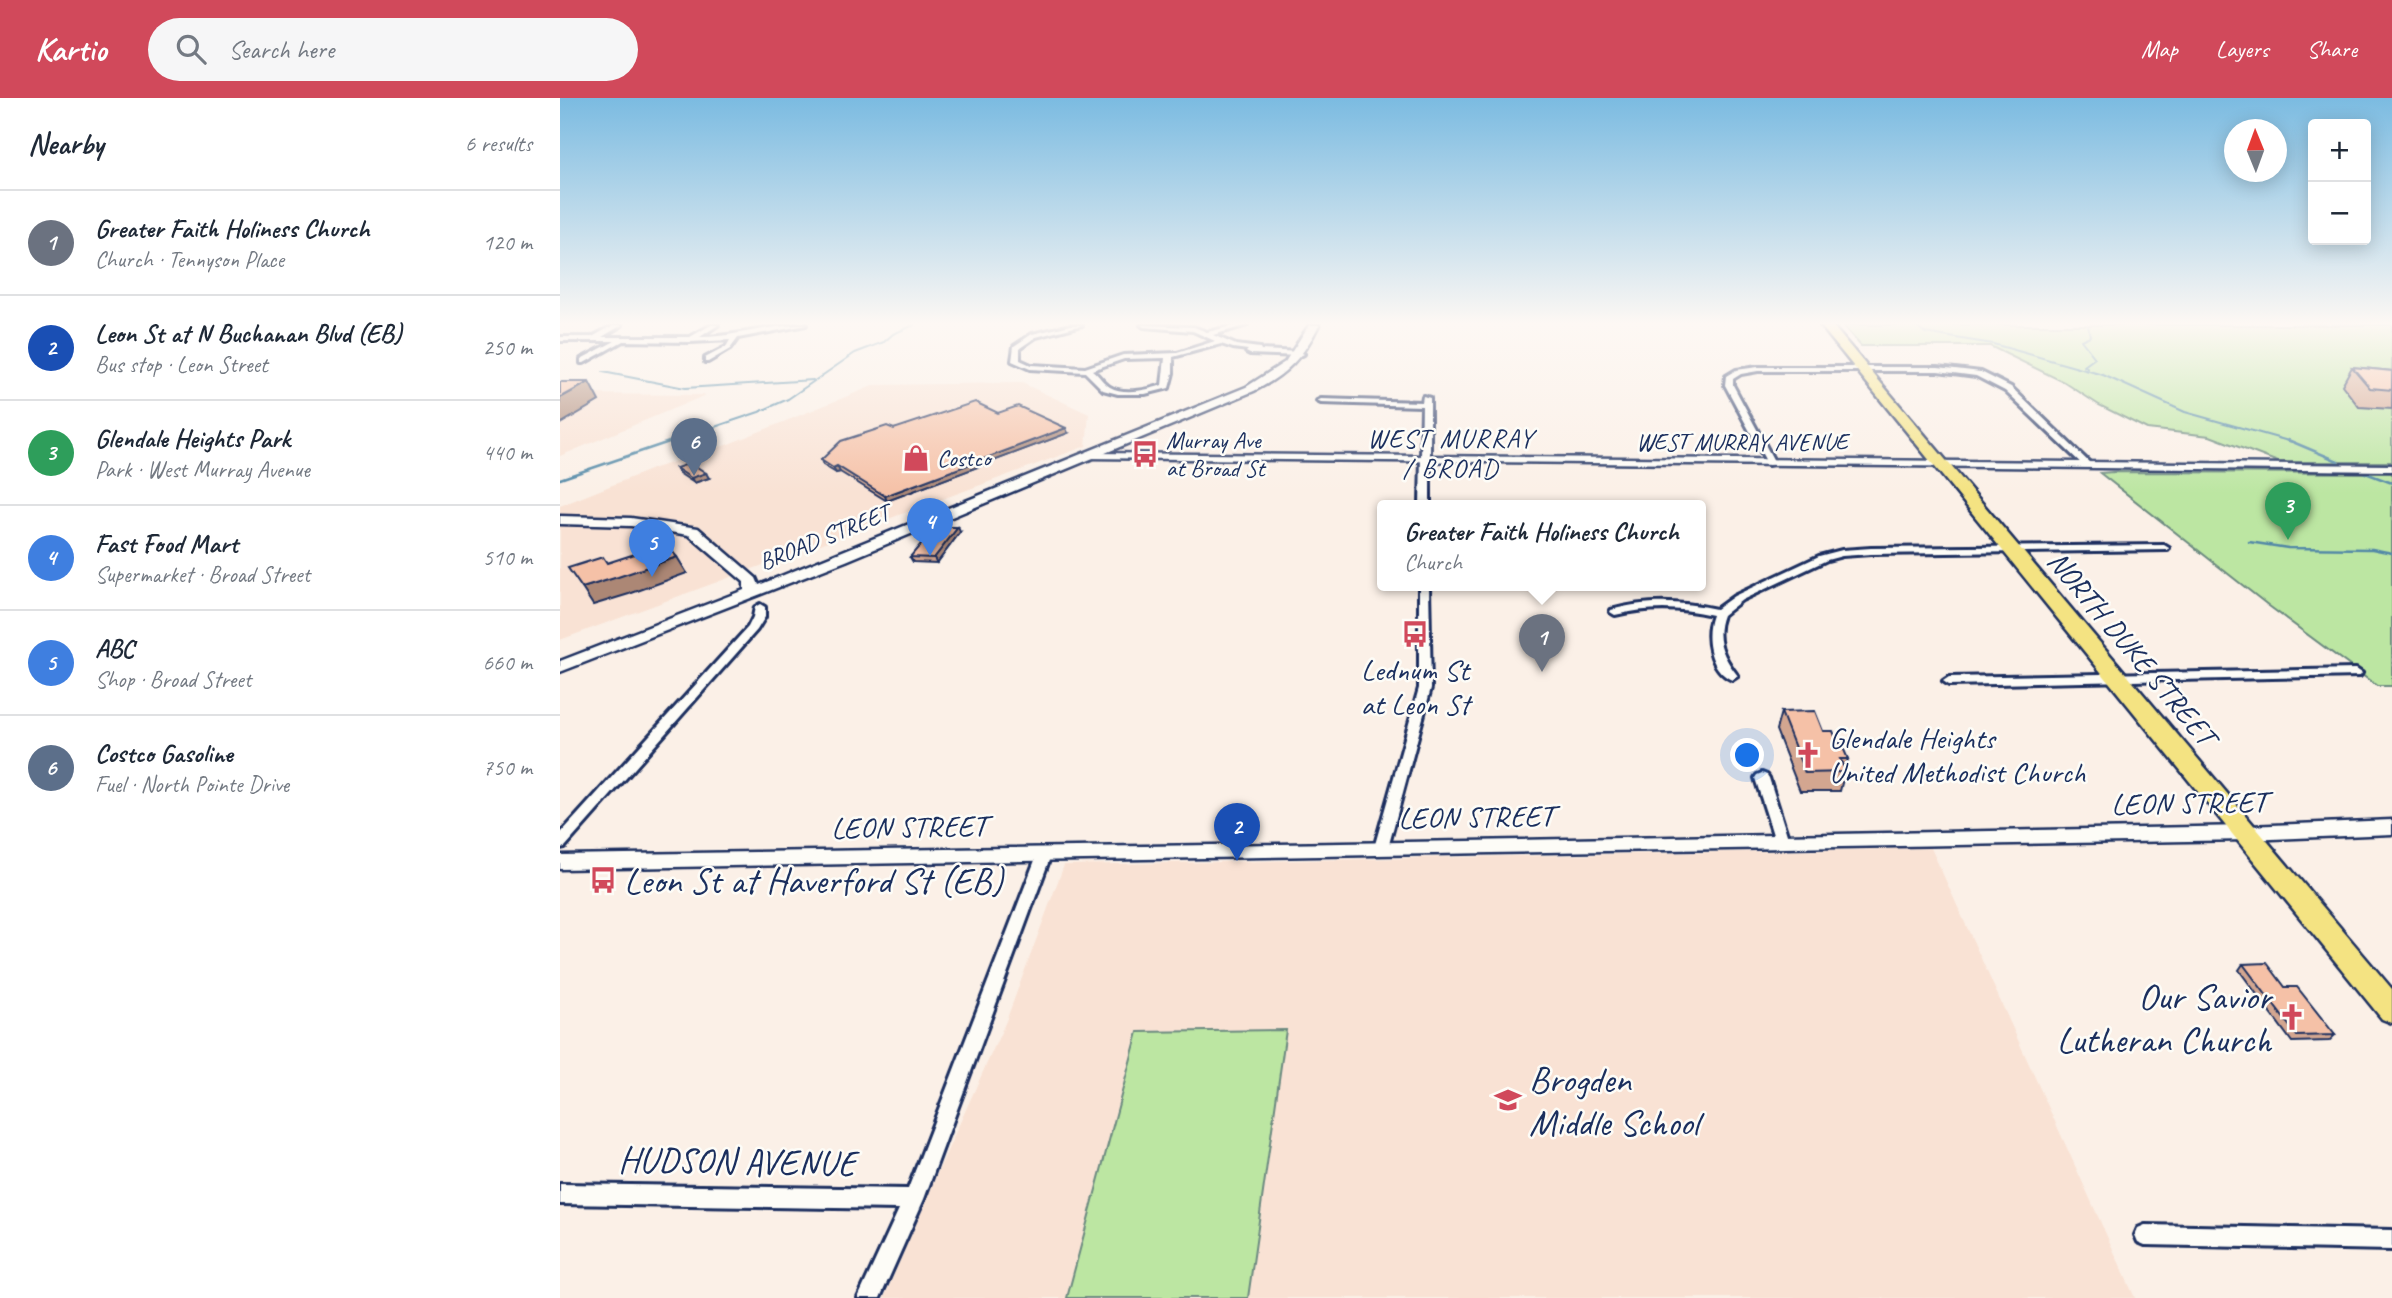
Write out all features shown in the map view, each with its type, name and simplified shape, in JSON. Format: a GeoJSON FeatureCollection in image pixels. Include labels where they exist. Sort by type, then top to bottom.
{"type":"FeatureCollection","features":[{"type":"Feature","properties":{"kind":"highway","name":"NORTH DUKE STREET"},"geometry":{"type":"LineString","coordinates":[[1873,381],[2117,678],[2248,832],[2392,1010]]}},
{"type":"Feature","properties":{"kind":"main road","name":"BROAD STREET"},"geometry":{"type":"LineString","coordinates":[[560,667],[756,600],[1265,381]]}},
{"type":"Feature","properties":{"kind":"main road"},"geometry":{"type":"LineString","coordinates":[[560,520],[631,522],[675,529],[756,600]]}},
{"type":"Feature","properties":{"kind":"street"},"geometry":{"type":"LineString","coordinates":[[1100,381],[1107,390],[1114,392],[1160,390],[1166,386],[1167,381]]}},
{"type":"Feature","properties":{"kind":"street"},"geometry":{"type":"LineString","coordinates":[[1729,381],[1771,463]]}},
{"type":"Feature","properties":{"kind":"street"},"geometry":{"type":"LineString","coordinates":[[1996,381],[2008,389],[2088,466]]}},
{"type":"Feature","properties":{"kind":"street"},"geometry":{"type":"LineString","coordinates":[[1321,401],[1426,401],[1425,500]]}},
{"type":"Feature","properties":{"kind":"street","name":"WEST MURRAY AVENUE"},"geometry":{"type":"LineString","coordinates":[[1092,456],[2392,468]]}},
{"type":"Feature","properties":{"kind":"street"},"geometry":{"type":"LineString","coordinates":[[1615,612],[1657,603],[1684,604],[1718,613],[1757,589],[1823,558],[1842,553],[2164,548]]}},
{"type":"Feature","properties":{"kind":"street"},"geometry":{"type":"LineString","coordinates":[[1381,848],[1425,688],[1424,591]]}},
{"type":"Feature","properties":{"kind":"street"},"geometry":{"type":"LineString","coordinates":[[560,843],[752,628],[759,617],[756,600]]}},
{"type":"Feature","properties":{"kind":"street"},"geometry":{"type":"LineString","coordinates":[[1718,613],[1713,641],[1726,671],[1732,677]]}},
{"type":"Feature","properties":{"kind":"street"},"geometry":{"type":"LineString","coordinates":[[1949,681],[2356,673]]}},
{"type":"Feature","properties":{"kind":"street"},"geometry":{"type":"LineString","coordinates":[[1762,778],[1782,841]]}},
{"type":"Feature","properties":{"kind":"street","name":"LEON STREET"},"geometry":{"type":"LineString","coordinates":[[560,862],[1782,841],[2392,827]]}},
{"type":"Feature","properties":{"kind":"street"},"geometry":{"type":"LineString","coordinates":[[869,1298],[914,1199],[1044,855]]}},
{"type":"Feature","properties":{"kind":"street","name":"HUDSON AVENUE"},"geometry":{"type":"LineString","coordinates":[[560,1194],[914,1199]]}},
{"type":"Feature","properties":{"kind":"street"},"geometry":{"type":"LineString","coordinates":[[2145,1235],[2392,1240]]}},
{"type":"Feature","properties":{"kind":"shaded area"},"geometry":{"type":"Polygon","coordinates":[[[1022,383],[1089,414],[1086,446],[560,640],[560,506],[655,468],[726,445],[875,385],[1022,383]]]}},
{"type":"Feature","properties":{"kind":"shaded area"},"geometry":{"type":"Polygon","coordinates":[[[560,394],[706,395],[560,456],[560,394]]]}},
{"type":"Feature","properties":{"kind":"shaded area","name":"Brogden Middle School"},"geometry":{"type":"Polygon","coordinates":[[[1931,848],[2135,1298],[884,1298],[1006,1021],[1064,865],[1931,848]]]}},
{"type":"Feature","properties":{"kind":"green space"},"geometry":{"type":"Polygon","coordinates":[[[2062,381],[2392,381],[2392,462],[2278,462],[2210,436],[2147,429],[2099,405],[2062,381]]]}},
{"type":"Feature","properties":{"kind":"green space"},"geometry":{"type":"Polygon","coordinates":[[[2100,473],[2392,473],[2392,686],[2377,686],[2269,606],[2100,473]]]}},
{"type":"Feature","properties":{"kind":"green space"},"geometry":{"type":"Polygon","coordinates":[[[1286,1030],[1248,1298],[1067,1298],[1138,1032],[1286,1030]]]}},
{"type":"Feature","properties":{"kind":"building"},"geometry":{"type":"Polygon","coordinates":[[[2364,381],[2392,381],[2392,390],[2370,388],[2364,381]]]}},
{"type":"Feature","properties":{"kind":"building"},"geometry":{"type":"Polygon","coordinates":[[[560,382],[589,382],[560,398],[560,382]]]}},
{"type":"Feature","properties":{"kind":"building","name":"Costco"},"geometry":{"type":"Polygon","coordinates":[[[975,402],[998,413],[1018,406],[1066,428],[885,496],[837,466],[833,468],[821,460],[841,441],[887,426],[894,429],[975,402]]]}},
{"type":"Feature","properties":{"kind":"building"},"geometry":{"type":"Polygon","coordinates":[[[691,463],[706,473],[691,478],[676,468],[691,463]]]}},
{"type":"Feature","properties":{"kind":"building"},"geometry":{"type":"Polygon","coordinates":[[[943,527],[958,527],[934,558],[910,557],[921,544],[930,543],[943,527]]]}},
{"type":"Feature","properties":{"kind":"building"},"geometry":{"type":"Polygon","coordinates":[[[666,544],[677,557],[582,588],[568,568],[603,557],[607,563],[666,544]]]}},
{"type":"Feature","properties":{"kind":"building"},"geometry":{"type":"Polygon","coordinates":[[[1815,711],[1823,731],[1833,731],[1838,743],[1841,743],[1848,759],[1840,759],[1846,772],[1805,773],[1781,712],[1815,711]]]}},
{"type":"Feature","properties":{"kind":"building","name":"Our Savior Lutheran Church"},"geometry":{"type":"Polygon","coordinates":[[[2267,963],[2285,987],[2297,987],[2335,1035],[2297,1036],[2243,964],[2267,963]]]}},
{"type":"Feature","properties":{"kind":"waterway"},"geometry":{"type":"LineString","coordinates":[[649,381],[685,388],[797,381]]}},
{"type":"Feature","properties":{"kind":"waterway"},"geometry":{"type":"LineString","coordinates":[[670,442],[759,412],[788,399],[814,381]]}},
{"type":"Feature","properties":{"kind":"waterway"},"geometry":{"type":"LineString","coordinates":[[2116,381],[2185,412],[2292,442]]}},
{"type":"Feature","properties":{"kind":"waterway"},"geometry":{"type":"LineString","coordinates":[[560,479],[675,440]]}},
{"type":"Feature","properties":{"kind":"waterway"},"geometry":{"type":"LineString","coordinates":[[2288,440],[2338,461]]}},
{"type":"Feature","properties":{"kind":"waterway"},"geometry":{"type":"LineString","coordinates":[[2363,472],[2392,483]]}},
{"type":"Feature","properties":{"kind":"waterway"},"geometry":{"type":"LineString","coordinates":[[2249,542],[2288,548],[2372,549],[2392,553]]}},
{"type":"Feature","properties":{"kind":"place","name":"Murray Ave at Broad St"},"geometry":{"type":"Point","coordinates":[1145,454]}},
{"type":"Feature","properties":{"kind":"place","name":"Costco"},"geometry":{"type":"Point","coordinates":[916,458]}},
{"type":"Feature","properties":{"kind":"place","name":"Costco Gasoline"},"geometry":{"type":"Point","coordinates":[694,476]}},
{"type":"Feature","properties":{"kind":"place","name":"Glendale Heights Park"},"geometry":{"type":"Point","coordinates":[2288,540]}},
{"type":"Feature","properties":{"kind":"place","name":"Fast Food Mart"},"geometry":{"type":"Point","coordinates":[930,556]}},
{"type":"Feature","properties":{"kind":"place","name":"ABC"},"geometry":{"type":"Point","coordinates":[652,577]}},
{"type":"Feature","properties":{"kind":"place","name":"Lednum St at Leon St"},"geometry":{"type":"Point","coordinates":[1415,634]}},
{"type":"Feature","properties":{"kind":"place","name":"Greater Faith Holiness Church"},"geometry":{"type":"Point","coordinates":[1542,672]}},
{"type":"Feature","properties":{"kind":"place","name":"Glendale Heights United Methodist Church"},"geometry":{"type":"Point","coordinates":[1808,755]}},
{"type":"Feature","properties":{"kind":"place","name":"Leon St at N Buchanan Blvd (EB)"},"geometry":{"type":"Point","coordinates":[1237,861]}},
{"type":"Feature","properties":{"kind":"place","name":"Leon St at Haverford St (EB)"},"geometry":{"type":"Point","coordinates":[603,880]}},
{"type":"Feature","properties":{"kind":"place","name":"Our Savior Lutheran Church"},"geometry":{"type":"Point","coordinates":[2292,1017]}},
{"type":"Feature","properties":{"kind":"place","name":"Brogden Middle School"},"geometry":{"type":"Point","coordinates":[1508,1100]}},
{"type":"Feature","properties":{"kind":"district","name":"WEST MURRAY / BROAD"},"geometry":{"type":"Point","coordinates":[1451,453]}}]}
